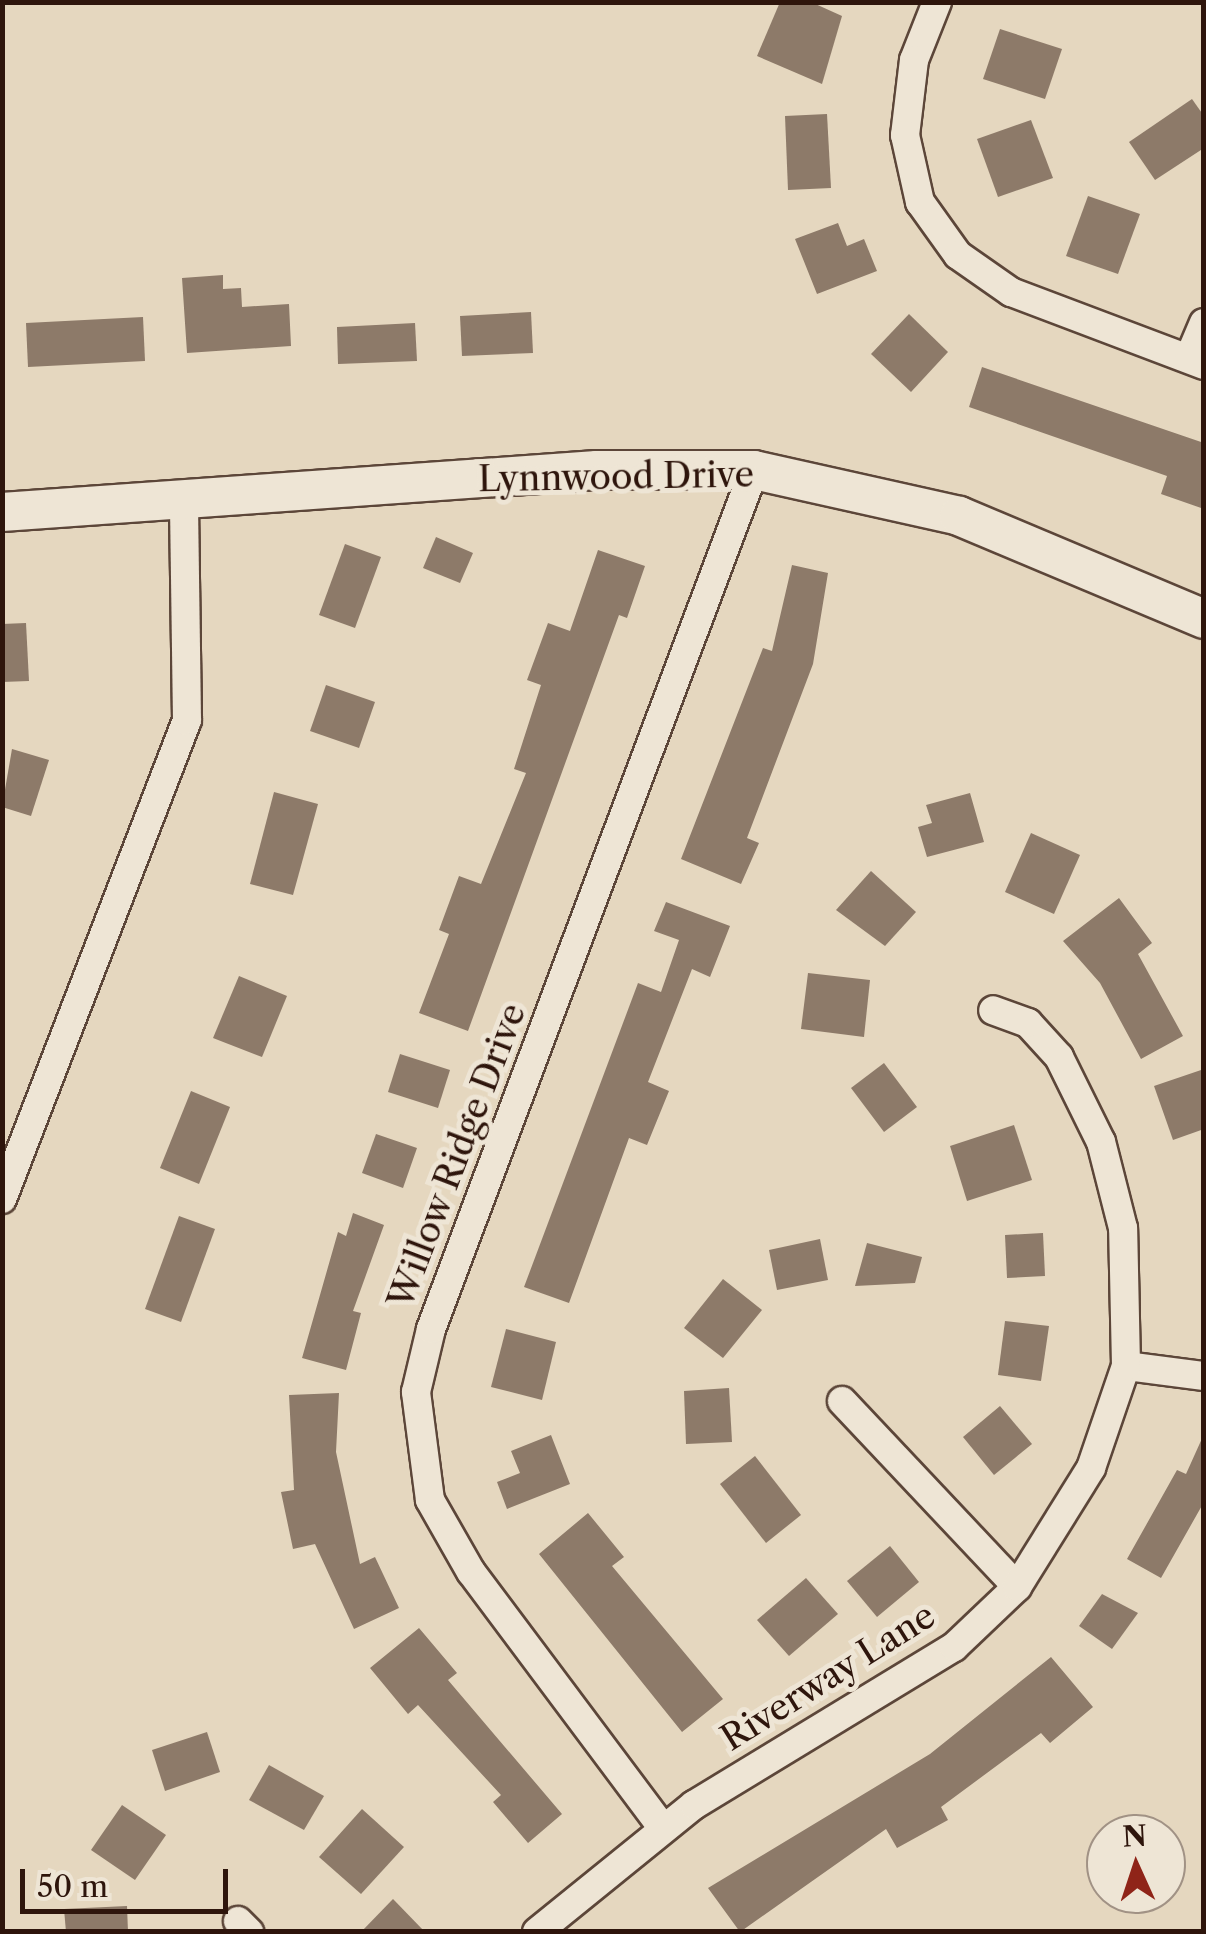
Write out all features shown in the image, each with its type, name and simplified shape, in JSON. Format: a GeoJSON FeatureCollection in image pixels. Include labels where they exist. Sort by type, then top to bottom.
{"type":"FeatureCollection","features":[{"type":"Feature","properties":{"kind":"street"},"geometry":{"type":"LineString","coordinates":[[937,2],[914,60],[904,135],[920,202],[958,256],[1011,292],[1196,361],[1204,323]]}},
{"type":"Feature","properties":{"kind":"street","name":"Lynnwood Drive"},"geometry":{"type":"LineString","coordinates":[[2,512],[597,470],[754,470],[960,516],[1204,618]]}},
{"type":"Feature","properties":{"kind":"street","name":"Willow Ridge Drive"},"geometry":{"type":"LineString","coordinates":[[662,1828],[471,1572],[430,1500],[416,1392],[431,1329],[754,470]]}},
{"type":"Feature","properties":{"kind":"street"},"geometry":{"type":"LineString","coordinates":[[2,1199],[10,1159],[187,720],[184,500]]}},
{"type":"Feature","properties":{"kind":"street","name":"Riverway Lane"},"geometry":{"type":"LineString","coordinates":[[538,1932],[662,1828],[954,1647],[1017,1587],[1091,1468],[1126,1366],[1123,1228],[1101,1142],[1059,1057],[1028,1023],[993,1010]]}},
{"type":"Feature","properties":{"kind":"street"},"geometry":{"type":"LineString","coordinates":[[1126,1366],[1204,1376]]}},
{"type":"Feature","properties":{"kind":"street"},"geometry":{"type":"LineString","coordinates":[[842,1401],[1017,1587]]}},
{"type":"Feature","properties":{"kind":"building"},"geometry":{"type":"Polygon","coordinates":[[[780,2],[811,2],[842,16],[822,84],[757,56],[780,2]]]}},
{"type":"Feature","properties":{"kind":"building"},"geometry":{"type":"Polygon","coordinates":[[[1000,29],[1062,49],[1045,99],[983,79],[1000,29]]]}},
{"type":"Feature","properties":{"kind":"building"},"geometry":{"type":"Polygon","coordinates":[[[1192,99],[1204,116],[1204,148],[1155,180],[1129,142],[1192,99]]]}},
{"type":"Feature","properties":{"kind":"building"},"geometry":{"type":"Polygon","coordinates":[[[827,114],[831,188],[788,190],[785,116],[827,114]]]}},
{"type":"Feature","properties":{"kind":"building"},"geometry":{"type":"Polygon","coordinates":[[[1031,120],[1053,178],[998,197],[977,139],[1031,120]]]}},
{"type":"Feature","properties":{"kind":"building"},"geometry":{"type":"Polygon","coordinates":[[[1088,196],[1140,214],[1118,274],[1066,256],[1088,196]]]}},
{"type":"Feature","properties":{"kind":"building"},"geometry":{"type":"Polygon","coordinates":[[[838,223],[847,246],[864,239],[877,271],[817,294],[795,239],[838,223]]]}},
{"type":"Feature","properties":{"kind":"building"},"geometry":{"type":"Polygon","coordinates":[[[223,275],[223,289],[241,288],[242,307],[289,304],[291,346],[187,353],[182,278],[223,275]]]}},
{"type":"Feature","properties":{"kind":"building"},"geometry":{"type":"Polygon","coordinates":[[[531,312],[533,353],[462,356],[460,316],[531,312]]]}},
{"type":"Feature","properties":{"kind":"building"},"geometry":{"type":"Polygon","coordinates":[[[909,314],[948,352],[911,392],[871,354],[909,314]]]}},
{"type":"Feature","properties":{"kind":"building"},"geometry":{"type":"Polygon","coordinates":[[[143,317],[145,361],[28,367],[26,323],[143,317]]]}},
{"type":"Feature","properties":{"kind":"building"},"geometry":{"type":"Polygon","coordinates":[[[415,323],[417,361],[338,364],[337,327],[415,323]]]}},
{"type":"Feature","properties":{"kind":"building"},"geometry":{"type":"Polygon","coordinates":[[[982,367],[1204,443],[1204,509],[1161,494],[1167,476],[969,407],[982,367]]]}},
{"type":"Feature","properties":{"kind":"building"},"geometry":{"type":"Polygon","coordinates":[[[436,537],[473,553],[460,583],[423,568],[436,537]]]}},
{"type":"Feature","properties":{"kind":"building"},"geometry":{"type":"Polygon","coordinates":[[[345,544],[381,557],[355,628],[319,615],[345,544]]]}},
{"type":"Feature","properties":{"kind":"building"},"geometry":{"type":"Polygon","coordinates":[[[598,550],[645,566],[627,618],[619,615],[468,1031],[419,1013],[449,934],[439,930],[459,876],[481,884],[526,773],[514,769],[541,685],[527,680],[548,623],[570,631],[598,550]]]}},
{"type":"Feature","properties":{"kind":"building"},"geometry":{"type":"Polygon","coordinates":[[[792,565],[828,573],[813,664],[747,838],[759,843],[741,884],[681,859],[763,648],[772,651],[792,565]]]}},
{"type":"Feature","properties":{"kind":"building"},"geometry":{"type":"Polygon","coordinates":[[[26,623],[29,681],[2,682],[2,624],[26,623]]]}},
{"type":"Feature","properties":{"kind":"building"},"geometry":{"type":"Polygon","coordinates":[[[326,685],[375,702],[359,748],[310,731],[326,685]]]}},
{"type":"Feature","properties":{"kind":"building"},"geometry":{"type":"Polygon","coordinates":[[[12,749],[49,760],[31,816],[2,807],[12,749]]]}},
{"type":"Feature","properties":{"kind":"building"},"geometry":{"type":"Polygon","coordinates":[[[274,792],[318,804],[293,895],[250,884],[274,792]]]}},
{"type":"Feature","properties":{"kind":"building"},"geometry":{"type":"Polygon","coordinates":[[[970,793],[984,842],[927,857],[918,827],[932,823],[926,805],[970,793]]]}},
{"type":"Feature","properties":{"kind":"building"},"geometry":{"type":"Polygon","coordinates":[[[1031,833],[1080,855],[1054,914],[1005,892],[1031,833]]]}},
{"type":"Feature","properties":{"kind":"building"},"geometry":{"type":"Polygon","coordinates":[[[871,871],[916,912],[885,946],[836,910],[871,871]]]}},
{"type":"Feature","properties":{"kind":"building"},"geometry":{"type":"Polygon","coordinates":[[[1119,898],[1152,943],[1138,954],[1183,1036],[1141,1059],[1100,983],[1063,941],[1119,898]]]}},
{"type":"Feature","properties":{"kind":"building"},"geometry":{"type":"Polygon","coordinates":[[[666,902],[730,926],[710,977],[692,969],[648,1082],[669,1091],[647,1145],[629,1138],[569,1303],[524,1287],[638,983],[661,992],[679,940],[654,931],[666,902]]]}},
{"type":"Feature","properties":{"kind":"building"},"geometry":{"type":"Polygon","coordinates":[[[808,973],[870,980],[864,1037],[801,1029],[808,973]]]}},
{"type":"Feature","properties":{"kind":"building"},"geometry":{"type":"Polygon","coordinates":[[[239,976],[287,996],[262,1057],[213,1038],[239,976]]]}},
{"type":"Feature","properties":{"kind":"building"},"geometry":{"type":"Polygon","coordinates":[[[400,1054],[450,1070],[438,1108],[388,1092],[400,1054]]]}},
{"type":"Feature","properties":{"kind":"building"},"geometry":{"type":"Polygon","coordinates":[[[884,1063],[917,1107],[884,1132],[851,1088],[884,1063]]]}},
{"type":"Feature","properties":{"kind":"building"},"geometry":{"type":"Polygon","coordinates":[[[1204,1069],[1204,1129],[1173,1140],[1154,1086],[1204,1069]]]}},
{"type":"Feature","properties":{"kind":"building"},"geometry":{"type":"Polygon","coordinates":[[[191,1091],[230,1107],[199,1184],[160,1168],[191,1091]]]}},
{"type":"Feature","properties":{"kind":"building"},"geometry":{"type":"Polygon","coordinates":[[[1014,1125],[1032,1180],[967,1201],[950,1146],[1014,1125]]]}},
{"type":"Feature","properties":{"kind":"building"},"geometry":{"type":"Polygon","coordinates":[[[376,1134],[417,1148],[403,1188],[362,1173],[376,1134]]]}},
{"type":"Feature","properties":{"kind":"building"},"geometry":{"type":"Polygon","coordinates":[[[353,1213],[384,1225],[353,1311],[361,1313],[346,1370],[302,1358],[338,1232],[346,1236],[353,1213]]]}},
{"type":"Feature","properties":{"kind":"building"},"geometry":{"type":"Polygon","coordinates":[[[179,1216],[215,1229],[181,1322],[145,1309],[179,1216]]]}},
{"type":"Feature","properties":{"kind":"building"},"geometry":{"type":"Polygon","coordinates":[[[1043,1233],[1045,1276],[1007,1278],[1005,1235],[1043,1233]]]}},
{"type":"Feature","properties":{"kind":"building"},"geometry":{"type":"Polygon","coordinates":[[[820,1239],[828,1280],[777,1290],[769,1250],[820,1239]]]}},
{"type":"Feature","properties":{"kind":"building"},"geometry":{"type":"Polygon","coordinates":[[[867,1243],[922,1257],[915,1283],[855,1286],[867,1243]]]}},
{"type":"Feature","properties":{"kind":"building"},"geometry":{"type":"Polygon","coordinates":[[[723,1279],[762,1310],[723,1358],[684,1328],[723,1279]]]}},
{"type":"Feature","properties":{"kind":"building"},"geometry":{"type":"Polygon","coordinates":[[[1005,1321],[1049,1326],[1041,1381],[998,1375],[1005,1321]]]}},
{"type":"Feature","properties":{"kind":"building"},"geometry":{"type":"Polygon","coordinates":[[[506,1329],[556,1342],[542,1400],[491,1387],[506,1329]]]}},
{"type":"Feature","properties":{"kind":"building"},"geometry":{"type":"Polygon","coordinates":[[[729,1388],[732,1442],[686,1444],[684,1391],[729,1388]]]}},
{"type":"Feature","properties":{"kind":"building"},"geometry":{"type":"Polygon","coordinates":[[[339,1393],[336,1452],[360,1564],[375,1557],[399,1608],[354,1629],[315,1544],[293,1549],[281,1492],[294,1490],[289,1395],[339,1393]]]}},
{"type":"Feature","properties":{"kind":"building"},"geometry":{"type":"Polygon","coordinates":[[[1000,1406],[1032,1444],[994,1475],[963,1437],[1000,1406]]]}},
{"type":"Feature","properties":{"kind":"building"},"geometry":{"type":"Polygon","coordinates":[[[1204,1434],[1204,1502],[1161,1578],[1127,1559],[1177,1470],[1186,1474],[1204,1434]]]}},
{"type":"Feature","properties":{"kind":"building"},"geometry":{"type":"Polygon","coordinates":[[[551,1435],[570,1484],[507,1509],[497,1482],[520,1473],[511,1451],[551,1435]]]}},
{"type":"Feature","properties":{"kind":"building"},"geometry":{"type":"Polygon","coordinates":[[[755,1456],[801,1515],[766,1543],[720,1484],[755,1456]]]}},
{"type":"Feature","properties":{"kind":"building"},"geometry":{"type":"Polygon","coordinates":[[[588,1513],[624,1557],[612,1566],[723,1699],[682,1732],[539,1554],[588,1513]]]}},
{"type":"Feature","properties":{"kind":"building"},"geometry":{"type":"Polygon","coordinates":[[[890,1546],[919,1582],[877,1617],[847,1581],[890,1546]]]}},
{"type":"Feature","properties":{"kind":"building"},"geometry":{"type":"Polygon","coordinates":[[[806,1578],[838,1614],[789,1656],[757,1620],[806,1578]]]}},
{"type":"Feature","properties":{"kind":"building"},"geometry":{"type":"Polygon","coordinates":[[[1102,1594],[1138,1613],[1112,1649],[1079,1626],[1102,1594]]]}},
{"type":"Feature","properties":{"kind":"building"},"geometry":{"type":"Polygon","coordinates":[[[419,1628],[457,1673],[448,1680],[562,1814],[528,1843],[493,1802],[501,1795],[418,1705],[408,1714],[370,1668],[419,1628]]]}},
{"type":"Feature","properties":{"kind":"building"},"geometry":{"type":"Polygon","coordinates":[[[1051,1657],[1093,1707],[1050,1743],[1041,1733],[941,1807],[948,1820],[897,1848],[886,1829],[740,1932],[708,1888],[930,1754],[1051,1657]]]}},
{"type":"Feature","properties":{"kind":"building"},"geometry":{"type":"Polygon","coordinates":[[[207,1732],[220,1772],[165,1791],[152,1750],[207,1732]]]}},
{"type":"Feature","properties":{"kind":"building"},"geometry":{"type":"Polygon","coordinates":[[[269,1765],[324,1796],[304,1830],[249,1800],[269,1765]]]}},
{"type":"Feature","properties":{"kind":"building"},"geometry":{"type":"Polygon","coordinates":[[[122,1805],[166,1835],[135,1880],[91,1850],[122,1805]]]}},
{"type":"Feature","properties":{"kind":"building"},"geometry":{"type":"Polygon","coordinates":[[[362,1809],[404,1847],[361,1894],[319,1857],[362,1809]]]}},
{"type":"Feature","properties":{"kind":"building"},"geometry":{"type":"Polygon","coordinates":[[[393,1899],[425,1932],[361,1932],[393,1899]]]}},
{"type":"Feature","properties":{"kind":"building"},"geometry":{"type":"Polygon","coordinates":[[[127,1906],[128,1932],[66,1932],[64,1909],[127,1906]]]}}]}
